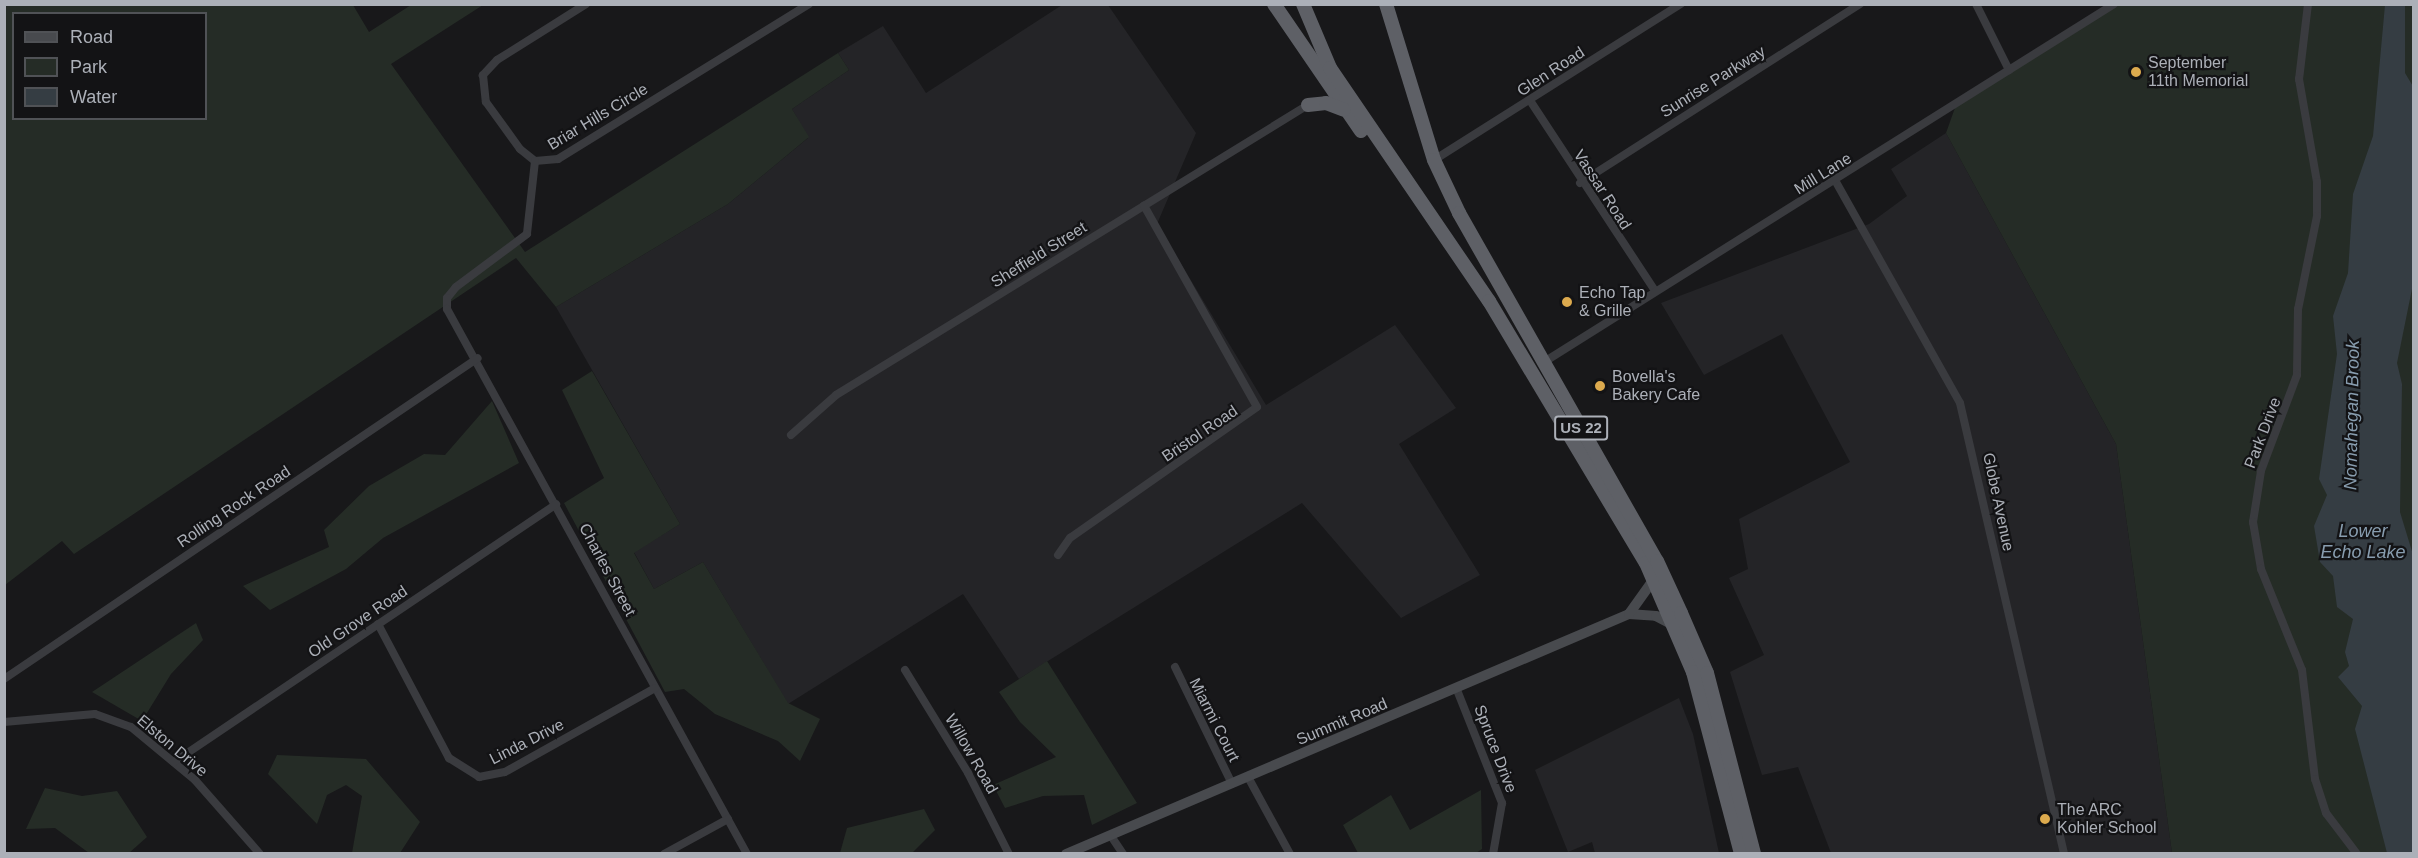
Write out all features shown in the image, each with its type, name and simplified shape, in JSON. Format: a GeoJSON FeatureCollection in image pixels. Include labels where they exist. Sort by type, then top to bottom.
{"type":"FeatureCollection","features":[{"type":"Feature","properties":{"kind":"highway"},"geometry":{"type":"LineString","coordinates":[[1274,4],[1345,110],[1412,193]]}},
{"type":"Feature","properties":{"kind":"highway","name":"US 22"},"geometry":{"type":"LineString","coordinates":[[1303,4],[1330,68],[1412,193],[1489,301],[1654,579],[1693,672],[1741,854]]}},
{"type":"Feature","properties":{"kind":"highway","name":"US 22"},"geometry":{"type":"LineString","coordinates":[[1385,7],[1434,160],[1544,362],[1657,561],[1690,633],[1707,673],[1754,854]]}},
{"type":"Feature","properties":{"kind":"highway"},"geometry":{"type":"LineString","coordinates":[[1308,105],[1318,88],[1318,72]]}},
{"type":"Feature","properties":{"kind":"highway"},"geometry":{"type":"LineString","coordinates":[[1308,105],[1333,104],[1345,110]]}},
{"type":"Feature","properties":{"kind":"main road"},"geometry":{"type":"LineString","coordinates":[[1629,614],[1654,579]]}},
{"type":"Feature","properties":{"kind":"main road"},"geometry":{"type":"LineString","coordinates":[[1629,614],[1656,616],[1673,624]]}},
{"type":"Feature","properties":{"kind":"main road","name":"Summit Road"},"geometry":{"type":"LineString","coordinates":[[1066,854],[1457,690],[1629,614]]}},
{"type":"Feature","properties":{"kind":"street","name":"Briar Hills Circle"},"geometry":{"type":"LineString","coordinates":[[586,4],[497,60],[483,75],[486,102],[520,150],[535,161],[558,159],[809,4]]}},
{"type":"Feature","properties":{"kind":"street","name":"Glen Road"},"geometry":{"type":"LineString","coordinates":[[1434,160],[1531,102],[1681,4]]}},
{"type":"Feature","properties":{"kind":"street","name":"Sunrise Parkway"},"geometry":{"type":"LineString","coordinates":[[1580,183],[1860,4]]}},
{"type":"Feature","properties":{"kind":"street"},"geometry":{"type":"LineString","coordinates":[[1976,4],[2009,70]]}},
{"type":"Feature","properties":{"kind":"street","name":"Mill Lane"},"geometry":{"type":"LineString","coordinates":[[1544,362],[1655,291],[1836,182],[2114,4]]}},
{"type":"Feature","properties":{"kind":"street","name":"Park Drive"},"geometry":{"type":"LineString","coordinates":[[2308,4],[2299,79],[2317,182],[2317,216],[2298,309],[2297,375],[2261,471],[2253,522],[2261,568],[2301,670],[2315,779],[2326,813],[2357,854]]}},
{"type":"Feature","properties":{"kind":"street","name":"Vassar Road"},"geometry":{"type":"LineString","coordinates":[[1531,102],[1580,183],[1655,291]]}},
{"type":"Feature","properties":{"kind":"street","name":"Sheffield Street"},"geometry":{"type":"LineString","coordinates":[[791,435],[836,395],[1308,105]]}},
{"type":"Feature","properties":{"kind":"street","name":"Charles Street"},"geometry":{"type":"LineString","coordinates":[[535,161],[527,234],[447,298],[447,309],[478,358],[747,854]]}},
{"type":"Feature","properties":{"kind":"street","name":"Globe Avenue"},"geometry":{"type":"LineString","coordinates":[[1836,182],[1960,403],[2064,854]]}},
{"type":"Feature","properties":{"kind":"street","name":"Bristol Road"},"geometry":{"type":"LineString","coordinates":[[1058,555],[1072,537],[1257,407],[1144,206]]}},
{"type":"Feature","properties":{"kind":"street","name":"Rolling Rock Road"},"geometry":{"type":"LineString","coordinates":[[4,679],[478,358]]}},
{"type":"Feature","properties":{"kind":"street","name":"Old Grove Road"},"geometry":{"type":"LineString","coordinates":[[174,762],[556,504]]}},
{"type":"Feature","properties":{"kind":"street","name":"Linda Drive"},"geometry":{"type":"LineString","coordinates":[[378,624],[449,758],[479,777],[505,772],[655,688]]}},
{"type":"Feature","properties":{"kind":"street","name":"Miarmi Court"},"geometry":{"type":"LineString","coordinates":[[1175,667],[1232,784]]}},
{"type":"Feature","properties":{"kind":"street","name":"Willow Road"},"geometry":{"type":"LineString","coordinates":[[905,670],[968,773],[1009,854]]}},
{"type":"Feature","properties":{"kind":"street","name":"Spruce Drive"},"geometry":{"type":"LineString","coordinates":[[1457,690],[1502,802],[1493,854]]}},
{"type":"Feature","properties":{"kind":"street","name":"Elston Drive"},"geometry":{"type":"LineString","coordinates":[[4,722],[95,714],[131,727],[174,762],[260,854]]}},
{"type":"Feature","properties":{"kind":"street"},"geometry":{"type":"LineString","coordinates":[[1248,777],[1290,854]]}},
{"type":"Feature","properties":{"kind":"street"},"geometry":{"type":"LineString","coordinates":[[664,854],[728,819]]}},
{"type":"Feature","properties":{"kind":"street"},"geometry":{"type":"LineString","coordinates":[[1111,836],[1123,854]]}},
{"type":"Feature","properties":{"kind":"shaded area"},"geometry":{"type":"Polygon","coordinates":[[[1062,5],[1108,5],[1196,133],[1157,224],[1266,405],[1395,325],[1456,408],[1399,444],[1480,575],[1401,618],[1302,503],[1019,679],[963,594],[788,704],[703,562],[654,589],[634,552],[680,524],[556,307],[728,204],[808,138],[792,109],[849,70],[838,53],[883,26],[926,93],[1062,5]]]}},
{"type":"Feature","properties":{"kind":"shaded area"},"geometry":{"type":"Polygon","coordinates":[[[1946,133],[2116,444],[2172,853],[1831,853],[1798,767],[1762,775],[1730,672],[1764,655],[1729,578],[1748,569],[1739,519],[1850,462],[1782,334],[1704,375],[1661,303],[1869,224],[1907,196],[1891,169],[1946,133]]]}},
{"type":"Feature","properties":{"kind":"shaded area"},"geometry":{"type":"Polygon","coordinates":[[[1679,698],[1693,734],[1719,853],[1595,853],[1592,842],[1568,852],[1535,770],[1679,698]]]}},
{"type":"Feature","properties":{"kind":"green space"},"geometry":{"type":"Polygon","coordinates":[[[5,5],[353,5],[369,32],[411,5],[483,5],[391,64],[525,252],[838,53],[849,70],[792,109],[809,137],[728,204],[556,307],[516,258],[74,554],[62,541],[5,585],[5,5]]]}},
{"type":"Feature","properties":{"kind":"green space"},"geometry":{"type":"Polygon","coordinates":[[[2114,5],[2413,5],[2413,853],[2172,853],[2116,444],[1946,133],[1956,105],[2114,5]]]}},
{"type":"Feature","properties":{"kind":"green space"},"geometry":{"type":"Polygon","coordinates":[[[592,371],[680,524],[634,553],[654,589],[703,562],[788,703],[820,719],[800,761],[778,741],[715,714],[684,689],[665,692],[564,503],[604,478],[562,390],[592,371]]]}},
{"type":"Feature","properties":{"kind":"green space"},"geometry":{"type":"Polygon","coordinates":[[[492,401],[519,463],[383,538],[346,569],[270,610],[243,586],[329,547],[324,530],[369,486],[424,454],[445,455],[492,401]]]}},
{"type":"Feature","properties":{"kind":"green space"},"geometry":{"type":"Polygon","coordinates":[[[196,623],[203,640],[171,674],[142,721],[92,692],[196,623]]]}},
{"type":"Feature","properties":{"kind":"green space"},"geometry":{"type":"Polygon","coordinates":[[[1047,661],[1137,803],[1092,825],[1084,795],[1043,796],[1005,808],[993,785],[1056,757],[1020,722],[999,692],[1047,661]]]}},
{"type":"Feature","properties":{"kind":"green space"},"geometry":{"type":"Polygon","coordinates":[[[277,755],[366,759],[420,822],[400,853],[352,853],[362,796],[346,785],[327,795],[317,824],[268,774],[277,755]]]}},
{"type":"Feature","properties":{"kind":"green space"},"geometry":{"type":"Polygon","coordinates":[[[45,788],[82,796],[117,791],[147,837],[129,853],[89,853],[55,828],[26,829],[45,788]]]}},
{"type":"Feature","properties":{"kind":"green space"},"geometry":{"type":"Polygon","coordinates":[[[1481,790],[1482,849],[1476,853],[1358,853],[1343,825],[1391,795],[1410,830],[1481,790]]]}},
{"type":"Feature","properties":{"kind":"green space"},"geometry":{"type":"Polygon","coordinates":[[[924,809],[935,830],[912,853],[840,853],[847,828],[924,809]]]}},
{"type":"Feature","properties":{"kind":"water","name":"Lower Echo Lake"},"geometry":{"type":"Polygon","coordinates":[[[2385,5],[2405,5],[2405,73],[2414,88],[2413,284],[2397,363],[2402,384],[2400,512],[2414,558],[2413,854],[2387,853],[2355,729],[2362,706],[2338,677],[2349,666],[2345,652],[2353,619],[2337,607],[2333,576],[2320,562],[2314,526],[2327,495],[2319,479],[2337,354],[2333,316],[2348,273],[2353,194],[2373,136],[2385,5]]]}},
{"type":"Feature","properties":{"kind":"place","name":"September 11th Memorial"},"geometry":{"type":"Point","coordinates":[2136,72]}},
{"type":"Feature","properties":{"kind":"place","name":"Echo Tap & Grille"},"geometry":{"type":"Point","coordinates":[1567,302]}},
{"type":"Feature","properties":{"kind":"place","name":"Bovella's Bakery Cafe"},"geometry":{"type":"Point","coordinates":[1600,386]}},
{"type":"Feature","properties":{"kind":"place","name":"The ARC Kohler School"},"geometry":{"type":"Point","coordinates":[2045,819]}},
{"type":"Feature","properties":{"kind":"water label","name":"Nomahegan Brook"},"geometry":{"type":"Point","coordinates":[2352,415]}}]}
